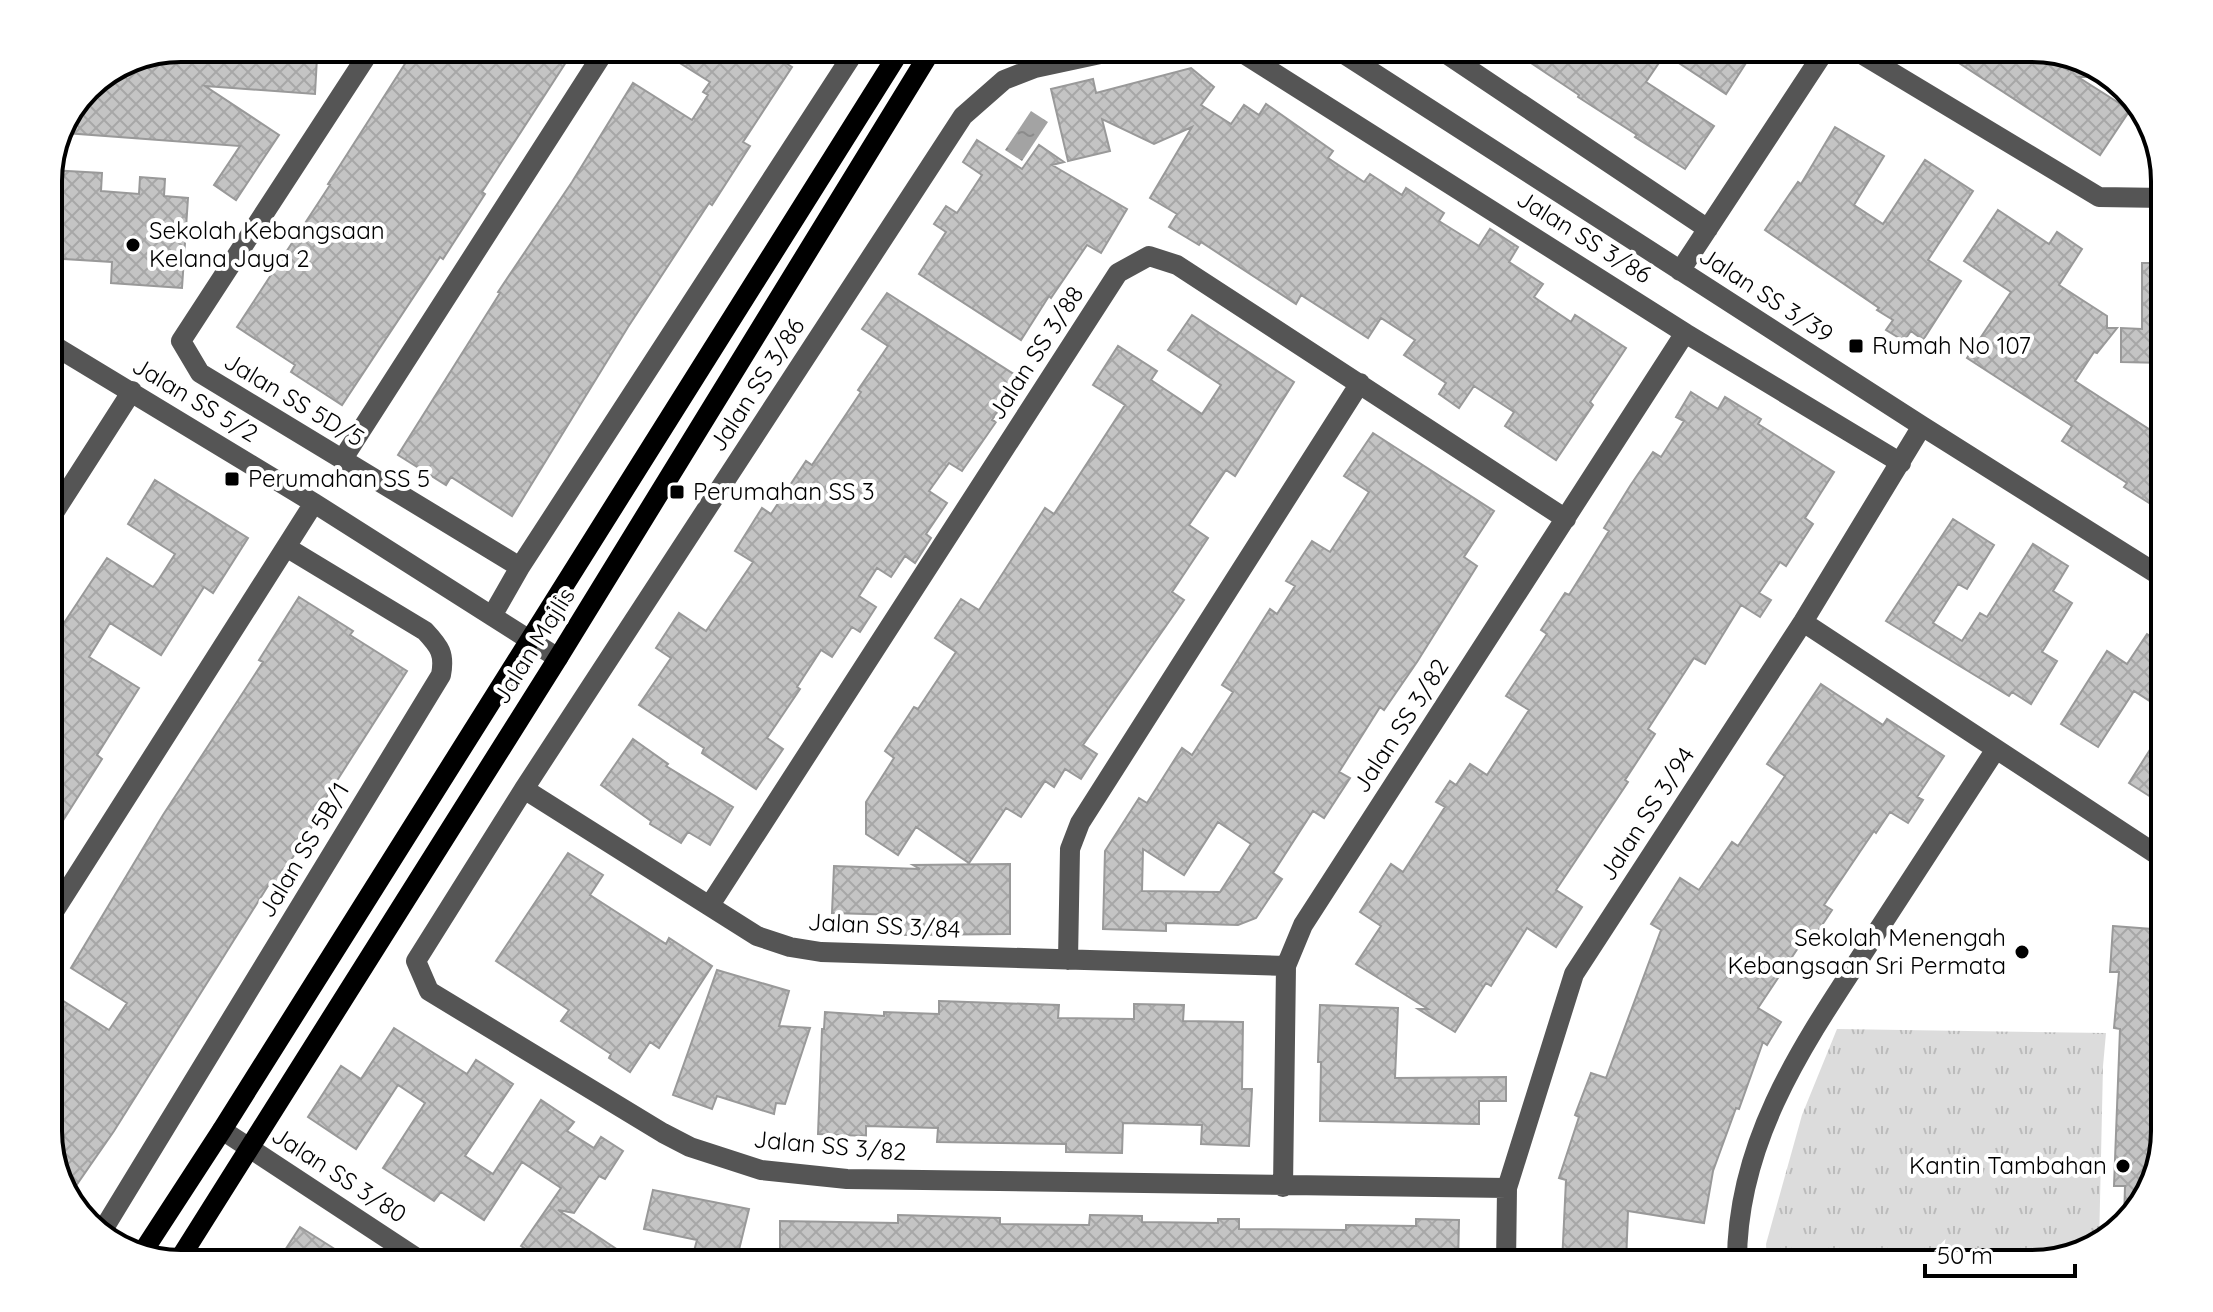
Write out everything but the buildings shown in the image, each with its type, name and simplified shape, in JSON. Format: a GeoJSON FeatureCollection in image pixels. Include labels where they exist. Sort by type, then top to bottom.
{"type":"FeatureCollection","features":[{"type":"Feature","properties":{"kind":"main road","name":"Jalan Majlis"},"geometry":{"type":"LineString","coordinates":[[147,1245],[893,62]]}},
{"type":"Feature","properties":{"kind":"main road","name":"Jalan Majlis"},"geometry":{"type":"LineString","coordinates":[[185,1250],[558,658],[924,62]]}},
{"type":"Feature","properties":{"kind":"street","name":"Jalan SS 5D/5"},"geometry":{"type":"LineString","coordinates":[[363,62],[181,341],[200,373],[520,567]]}},
{"type":"Feature","properties":{"kind":"street"},"geometry":{"type":"LineString","coordinates":[[342,460],[598,62]]}},
{"type":"Feature","properties":{"kind":"street"},"geometry":{"type":"LineString","coordinates":[[492,616],[520,567],[848,62]]}},
{"type":"Feature","properties":{"kind":"street","name":"Jalan SS 3/86"},"geometry":{"type":"LineString","coordinates":[[423,981],[416,961],[524,789],[963,116],[1004,80],[1035,68],[1063,62]]}},
{"type":"Feature","properties":{"kind":"street","name":"Jalan SS 3/86"},"geometry":{"type":"LineString","coordinates":[[1257,62],[1685,333],[1901,463]]}},
{"type":"Feature","properties":{"kind":"street","name":"Jalan SS 3/39"},"geometry":{"type":"LineString","coordinates":[[1356,62],[2151,570]]}},
{"type":"Feature","properties":{"kind":"street"},"geometry":{"type":"LineString","coordinates":[[1458,62],[1708,229]]}},
{"type":"Feature","properties":{"kind":"street"},"geometry":{"type":"LineString","coordinates":[[1680,271],[1817,62]]}},
{"type":"Feature","properties":{"kind":"street"},"geometry":{"type":"LineString","coordinates":[[1875,62],[2099,197],[2151,198]]}},
{"type":"Feature","properties":{"kind":"street","name":"Jalan SS 3/88"},"geometry":{"type":"LineString","coordinates":[[710,905],[1118,273],[1149,256],[1177,265],[1566,519]]}},
{"type":"Feature","properties":{"kind":"street","name":"Jalan SS 3/82"},"geometry":{"type":"LineString","coordinates":[[1283,1187],[1286,966],[1303,925],[1685,333]]}},
{"type":"Feature","properties":{"kind":"street","name":"Jalan SS 5/2"},"geometry":{"type":"LineString","coordinates":[[62,350],[314,503],[558,658]]}},
{"type":"Feature","properties":{"kind":"street"},"geometry":{"type":"LineString","coordinates":[[1068,960],[1070,849],[1080,823],[1360,383]]}},
{"type":"Feature","properties":{"kind":"street"},"geometry":{"type":"LineString","coordinates":[[62,500],[132,391]]}},
{"type":"Feature","properties":{"kind":"street","name":"Jalan SS 3/94"},"geometry":{"type":"LineString","coordinates":[[1506,1250],[1507,1188],[1574,974],[1803,622],[1922,426]]}},
{"type":"Feature","properties":{"kind":"street"},"geometry":{"type":"LineString","coordinates":[[62,899],[314,503]]}},
{"type":"Feature","properties":{"kind":"street","name":"Jalan SS 5B/1"},"geometry":{"type":"LineString","coordinates":[[107,1224],[441,675],[444,661],[438,645],[425,631],[286,547]]}},
{"type":"Feature","properties":{"kind":"street"},"geometry":{"type":"LineString","coordinates":[[1803,622],[2151,851]]}},
{"type":"Feature","properties":{"kind":"street"},"geometry":{"type":"LineString","coordinates":[[1737,1250],[1747,1182],[1763,1131],[1800,1050],[1996,749]]}},
{"type":"Feature","properties":{"kind":"street","name":"Jalan SS 3/84"},"geometry":{"type":"LineString","coordinates":[[524,789],[757,936],[805,950],[1286,966]]}},
{"type":"Feature","properties":{"kind":"street","name":"Jalan SS 3/82"},"geometry":{"type":"LineString","coordinates":[[423,981],[429,991],[663,1133],[690,1147],[761,1170],[847,1179],[1507,1188]]}},
{"type":"Feature","properties":{"kind":"street","name":"Jalan SS 3/80"},"geometry":{"type":"LineString","coordinates":[[222,1130],[405,1250]]}},
{"type":"Feature","properties":{"kind":"green space"},"geometry":{"type":"Polygon","coordinates":[[[1837,1029],[2106,1033],[2099,1229],[2078,1241],[2048,1249],[1766,1250],[1802,1115],[1837,1029]]]}},
{"type":"Feature","properties":{"kind":"water"},"geometry":{"type":"Polygon","coordinates":[[[1031,111],[1048,122],[1022,161],[1005,150],[1031,111]]]}},
{"type":"Feature","properties":{"kind":"place","name":"Sekolah Kebangsaan Kelana Jaya 2"},"geometry":{"type":"Point","coordinates":[133,245]}},
{"type":"Feature","properties":{"kind":"place","name":"Rumah No 107"},"geometry":{"type":"Point","coordinates":[1856,346]}},
{"type":"Feature","properties":{"kind":"place","name":"Perumahan SS 5"},"geometry":{"type":"Point","coordinates":[232,479]}},
{"type":"Feature","properties":{"kind":"place","name":"Perumahan SS 3"},"geometry":{"type":"Point","coordinates":[677,492]}},
{"type":"Feature","properties":{"kind":"place","name":"Sekolah Menengah Kebangsaan Sri Permata"},"geometry":{"type":"Point","coordinates":[2022,952]}},
{"type":"Feature","properties":{"kind":"place","name":"Kantin Tambahan"},"geometry":{"type":"Point","coordinates":[2123,1166]}}]}
